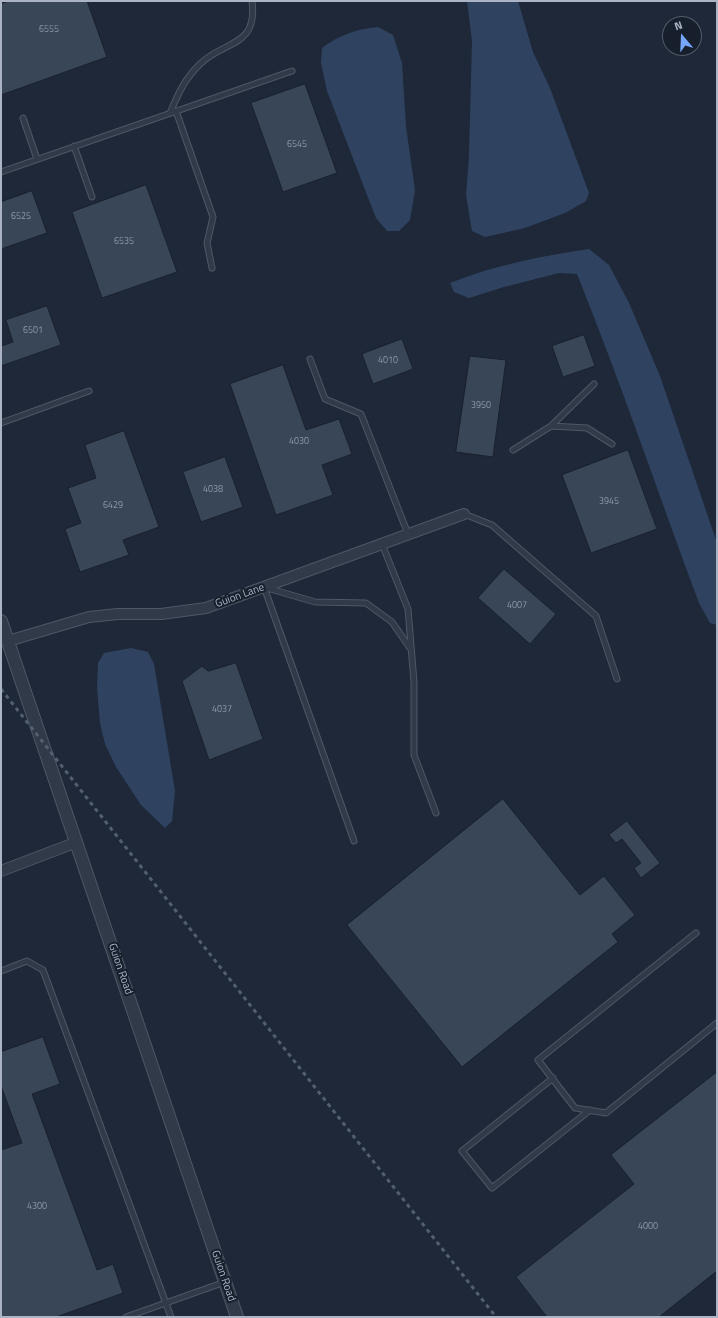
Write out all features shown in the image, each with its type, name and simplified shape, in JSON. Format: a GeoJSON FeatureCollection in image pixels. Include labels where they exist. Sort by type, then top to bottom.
{"type":"FeatureCollection","features":[{"type":"Feature","properties":{"kind":"street","name":"Guion Lane"},"geometry":{"type":"LineString","coordinates":[[8,641],[89,617],[118,614],[161,614],[206,608],[464,514]]}},
{"type":"Feature","properties":{"kind":"street","name":"Guion Road"},"geometry":{"type":"LineString","coordinates":[[1,621],[237,1317]]}},
{"type":"Feature","properties":{"kind":"street"},"geometry":{"type":"LineString","coordinates":[[1,871],[77,842]]}},
{"type":"Feature","properties":{"kind":"lane"},"geometry":{"type":"LineString","coordinates":[[170,113],[182,85],[202,62],[242,38],[253,22],[252,1]]}},
{"type":"Feature","properties":{"kind":"lane"},"geometry":{"type":"LineString","coordinates":[[1,172],[292,71]]}},
{"type":"Feature","properties":{"kind":"lane"},"geometry":{"type":"LineString","coordinates":[[176,111],[213,217],[207,242],[212,268]]}},
{"type":"Feature","properties":{"kind":"lane"},"geometry":{"type":"LineString","coordinates":[[23,118],[37,159]]}},
{"type":"Feature","properties":{"kind":"lane"},"geometry":{"type":"LineString","coordinates":[[74,146],[92,197]]}},
{"type":"Feature","properties":{"kind":"lane"},"geometry":{"type":"LineString","coordinates":[[310,359],[325,399],[361,414],[408,534]]}},
{"type":"Feature","properties":{"kind":"lane"},"geometry":{"type":"LineString","coordinates":[[513,450],[551,426],[594,384]]}},
{"type":"Feature","properties":{"kind":"lane"},"geometry":{"type":"LineString","coordinates":[[1,423],[89,391]]}},
{"type":"Feature","properties":{"kind":"lane"},"geometry":{"type":"LineString","coordinates":[[551,426],[587,428],[612,444]]}},
{"type":"Feature","properties":{"kind":"lane"},"geometry":{"type":"LineString","coordinates":[[464,514],[492,525],[596,616],[617,679]]}},
{"type":"Feature","properties":{"kind":"lane"},"geometry":{"type":"LineString","coordinates":[[382,544],[408,608],[414,682],[414,755],[436,813]]}},
{"type":"Feature","properties":{"kind":"lane"},"geometry":{"type":"LineString","coordinates":[[264,587],[315,602],[366,603],[392,622],[411,650]]}},
{"type":"Feature","properties":{"kind":"lane"},"geometry":{"type":"LineString","coordinates":[[264,587],[354,841]]}},
{"type":"Feature","properties":{"kind":"lane"},"geometry":{"type":"LineString","coordinates":[[696,933],[538,1060],[575,1108],[606,1113],[717,1023]]}},
{"type":"Feature","properties":{"kind":"lane"},"geometry":{"type":"LineString","coordinates":[[1,971],[27,961],[43,970],[171,1317]]}},
{"type":"Feature","properties":{"kind":"lane"},"geometry":{"type":"LineString","coordinates":[[553,1078],[462,1151],[492,1188],[590,1110]]}},
{"type":"Feature","properties":{"kind":"lane"},"geometry":{"type":"LineString","coordinates":[[126,1317],[226,1282]]}},
{"type":"Feature","properties":{"kind":"water"},"geometry":{"type":"Polygon","coordinates":[[[467,1],[518,1],[533,52],[550,88],[589,193],[586,201],[565,213],[525,228],[485,237],[472,231],[466,195],[469,156],[472,41],[467,1]]]}},
{"type":"Feature","properties":{"kind":"water"},"geometry":{"type":"Polygon","coordinates":[[[378,27],[393,35],[402,63],[406,127],[415,190],[410,220],[399,231],[387,231],[376,218],[327,91],[321,63],[322,48],[328,43],[348,33],[378,27]]]}},
{"type":"Feature","properties":{"kind":"water"},"geometry":{"type":"Polygon","coordinates":[[[589,249],[609,265],[629,303],[660,376],[717,543],[717,625],[710,623],[699,603],[624,397],[577,274],[559,273],[504,287],[469,298],[454,292],[450,283],[501,266],[589,249]]]}},
{"type":"Feature","properties":{"kind":"water"},"geometry":{"type":"Polygon","coordinates":[[[131,648],[148,652],[154,664],[175,791],[172,821],[165,828],[141,805],[116,767],[105,744],[100,723],[97,688],[98,663],[104,653],[131,648]]]}},
{"type":"Feature","properties":{"kind":"building"},"geometry":{"type":"Polygon","coordinates":[[[9,1],[87,1],[107,57],[1,95],[1,4],[9,1]]]}},
{"type":"Feature","properties":{"kind":"building"},"geometry":{"type":"Polygon","coordinates":[[[305,84],[337,173],[283,192],[251,103],[305,84]]]}},
{"type":"Feature","properties":{"kind":"building"},"geometry":{"type":"Polygon","coordinates":[[[146,185],[177,272],[102,298],[72,212],[146,185]]]}},
{"type":"Feature","properties":{"kind":"building"},"geometry":{"type":"Polygon","coordinates":[[[32,191],[47,233],[1,249],[1,202],[32,191]]]}},
{"type":"Feature","properties":{"kind":"building"},"geometry":{"type":"Polygon","coordinates":[[[47,306],[61,345],[1,366],[1,346],[13,342],[6,320],[47,306]]]}},
{"type":"Feature","properties":{"kind":"building"},"geometry":{"type":"Polygon","coordinates":[[[584,335],[595,366],[563,377],[552,346],[584,335]]]}},
{"type":"Feature","properties":{"kind":"building"},"geometry":{"type":"Polygon","coordinates":[[[402,339],[413,369],[373,384],[362,354],[402,339]]]}},
{"type":"Feature","properties":{"kind":"building"},"geometry":{"type":"Polygon","coordinates":[[[470,356],[506,360],[493,457],[456,452],[470,356]]]}},
{"type":"Feature","properties":{"kind":"building"},"geometry":{"type":"Polygon","coordinates":[[[283,365],[306,430],[339,419],[352,454],[322,465],[333,495],[276,515],[230,384],[283,365]]]}},
{"type":"Feature","properties":{"kind":"building"},"geometry":{"type":"Polygon","coordinates":[[[124,431],[159,527],[123,540],[129,555],[80,572],[65,529],[81,523],[68,488],[96,478],[85,445],[124,431]]]}},
{"type":"Feature","properties":{"kind":"building"},"geometry":{"type":"Polygon","coordinates":[[[628,450],[657,529],[591,553],[562,475],[628,450]]]}},
{"type":"Feature","properties":{"kind":"building"},"geometry":{"type":"Polygon","coordinates":[[[225,457],[243,507],[201,522],[183,472],[225,457]]]}},
{"type":"Feature","properties":{"kind":"building"},"geometry":{"type":"Polygon","coordinates":[[[504,569],[556,614],[530,644],[478,598],[504,569]]]}},
{"type":"Feature","properties":{"kind":"building"},"geometry":{"type":"Polygon","coordinates":[[[236,663],[263,739],[209,760],[182,681],[202,666],[208,671],[236,663]]]}},
{"type":"Feature","properties":{"kind":"building"},"geometry":{"type":"Polygon","coordinates":[[[503,799],[580,895],[604,876],[635,915],[612,934],[618,942],[462,1067],[347,925],[503,799]]]}},
{"type":"Feature","properties":{"kind":"building"},"geometry":{"type":"Polygon","coordinates":[[[627,821],[660,863],[641,878],[634,868],[641,863],[622,839],[616,843],[609,835],[627,821]]]}},
{"type":"Feature","properties":{"kind":"building"},"geometry":{"type":"Polygon","coordinates":[[[43,1037],[60,1084],[32,1094],[97,1270],[113,1264],[123,1293],[56,1317],[1,1317],[1,1150],[22,1143],[1,1086],[1,1052],[43,1037]]]}},
{"type":"Feature","properties":{"kind":"building"},"geometry":{"type":"Polygon","coordinates":[[[717,1072],[717,1271],[659,1317],[547,1317],[516,1277],[634,1184],[611,1155],[717,1072]]]}},
{"type":"Feature","properties":{"kind":"railway"},"geometry":{"type":"LineString","coordinates":[[1,689],[496,1317]]}}]}
